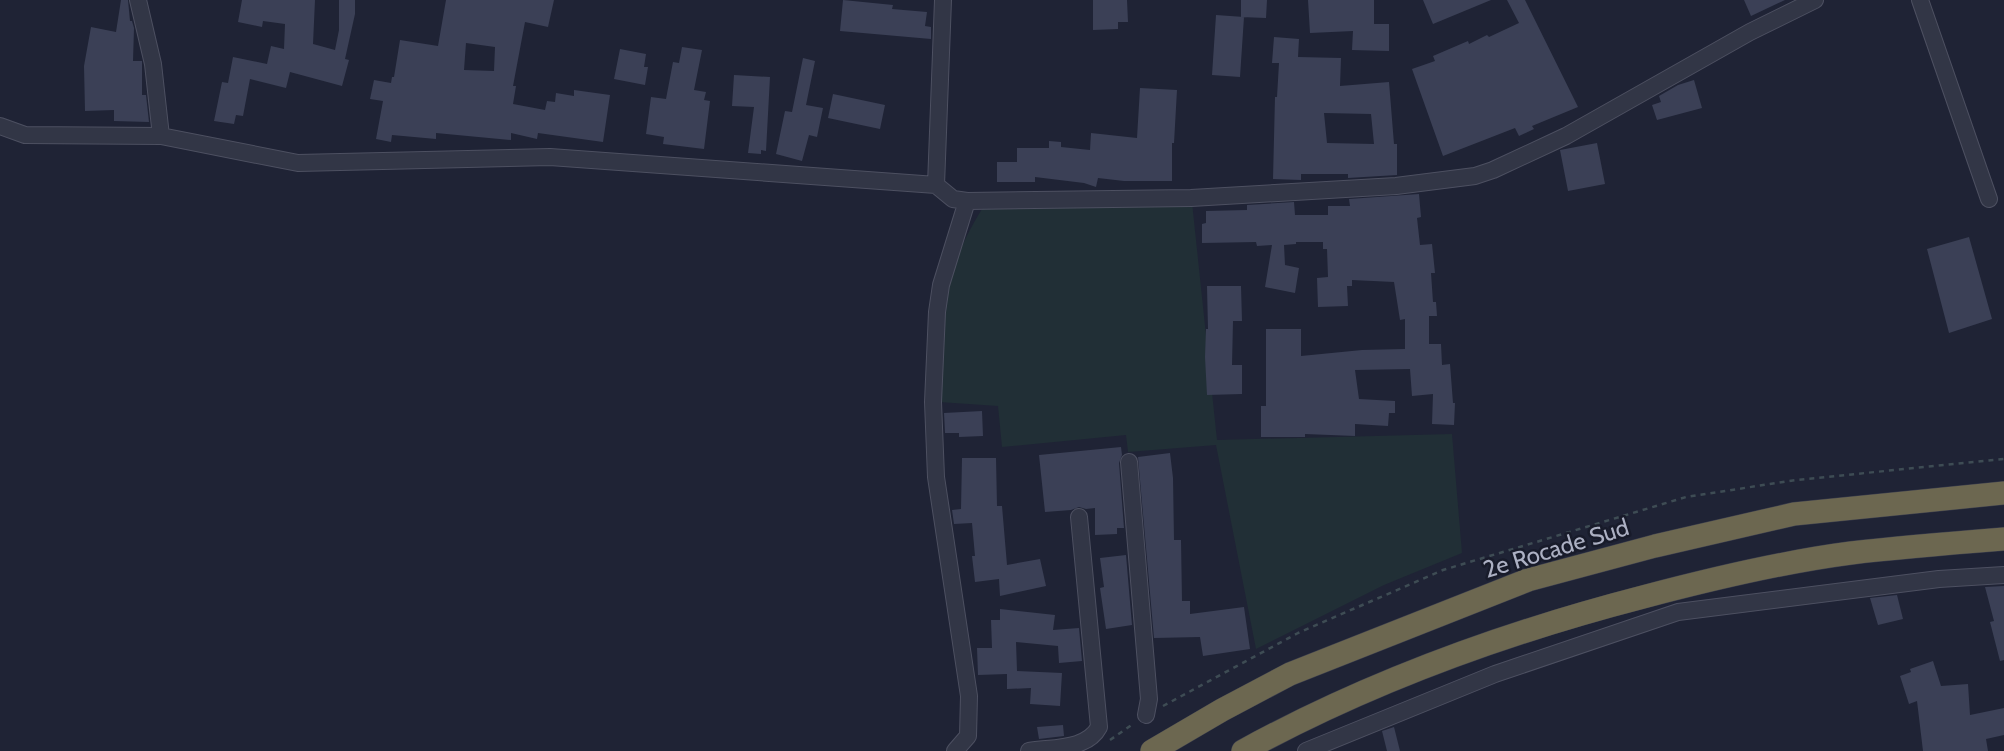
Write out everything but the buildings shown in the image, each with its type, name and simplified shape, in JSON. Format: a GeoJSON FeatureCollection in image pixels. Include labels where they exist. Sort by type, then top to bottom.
{"type":"FeatureCollection","features":[{"type":"Feature","properties":{"kind":"highway","name":"2e Rocade Sud"},"geometry":{"type":"LineString","coordinates":[[1152,751],[1290,674],[1528,580],[1655,546],[1794,514],[2004,493]]}},
{"type":"Feature","properties":{"kind":"highway"},"geometry":{"type":"LineString","coordinates":[[1243,751],[1394,678],[1461,652],[1610,606],[1689,585],[1823,558],[2004,539]]}},
{"type":"Feature","properties":{"kind":"street"},"geometry":{"type":"LineString","coordinates":[[138,0],[153,64],[161,135]]}},
{"type":"Feature","properties":{"kind":"street"},"geometry":{"type":"LineString","coordinates":[[936,186],[943,0]]}},
{"type":"Feature","properties":{"kind":"street"},"geometry":{"type":"LineString","coordinates":[[0,126],[25,135],[161,135],[298,163],[550,157],[936,186],[953,199],[967,201],[1231,196],[1396,186],[1475,176],[1493,170],[1566,136],[1750,32],[1815,0]]}},
{"type":"Feature","properties":{"kind":"street"},"geometry":{"type":"LineString","coordinates":[[1920,0],[1989,200]]}},
{"type":"Feature","properties":{"kind":"street"},"geometry":{"type":"LineString","coordinates":[[963,749],[968,736],[969,696],[936,477],[933,402],[937,312],[941,285],[967,201]]}},
{"type":"Feature","properties":{"kind":"street"},"geometry":{"type":"LineString","coordinates":[[1129,462],[1149,699],[1146,715]]}},
{"type":"Feature","properties":{"kind":"street"},"geometry":{"type":"LineString","coordinates":[[1029,751],[1085,743],[1094,736],[1099,727],[1079,517]]}},
{"type":"Feature","properties":{"kind":"street"},"geometry":{"type":"LineString","coordinates":[[1306,751],[1495,674],[1678,611],[1939,579],[2004,575]]}},
{"type":"Feature","properties":{"kind":"shaded area"},"geometry":{"type":"Polygon","coordinates":[[[1192,202],[1217,440],[1452,434],[1462,553],[1384,585],[1256,649],[1216,445],[1128,452],[1126,435],[1002,447],[998,406],[939,402],[943,326],[950,281],[964,242],[984,206],[1192,202]]]}}]}
